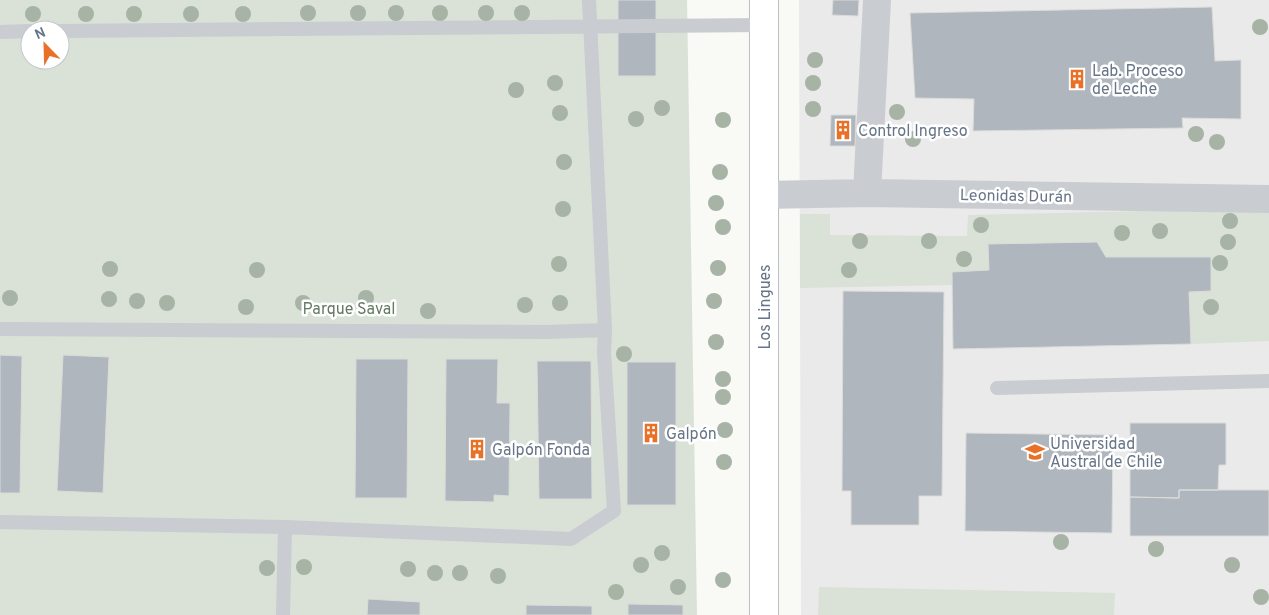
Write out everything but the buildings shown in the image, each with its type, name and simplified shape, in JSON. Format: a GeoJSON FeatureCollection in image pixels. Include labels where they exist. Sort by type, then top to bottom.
{"type":"FeatureCollection","features":[{"type":"Feature","properties":{"kind":"main road","name":"Los Lingues"},"geometry":{"type":"LineString","coordinates":[[764,12],[764,615]]}},
{"type":"Feature","properties":{"kind":"street"},"geometry":{"type":"LineString","coordinates":[[867,193],[877,0]]}},
{"type":"Feature","properties":{"kind":"street","name":"Leonidas Durán"},"geometry":{"type":"LineString","coordinates":[[764,195],[867,193],[1269,200]]}},
{"type":"Feature","properties":{"kind":"lane"},"geometry":{"type":"LineString","coordinates":[[0,522],[285,527],[571,538],[614,511],[604,352],[605,330],[589,0]]}},
{"type":"Feature","properties":{"kind":"lane"},"geometry":{"type":"LineString","coordinates":[[70,31],[590,26],[764,12]]}},
{"type":"Feature","properties":{"kind":"lane"},"geometry":{"type":"LineString","coordinates":[[0,32],[20,31]]}},
{"type":"Feature","properties":{"kind":"lane"},"geometry":{"type":"LineString","coordinates":[[0,329],[547,332],[605,330]]}},
{"type":"Feature","properties":{"kind":"lane"},"geometry":{"type":"LineString","coordinates":[[997,388],[1269,381]]}},
{"type":"Feature","properties":{"kind":"lane"},"geometry":{"type":"LineString","coordinates":[[283,615],[285,527]]}},
{"type":"Feature","properties":{"kind":"shaded area","name":"Universidad Austral de Chile"},"geometry":{"type":"Polygon","coordinates":[[[799,0],[1269,0],[1269,615],[801,615],[799,0]]]}},
{"type":"Feature","properties":{"kind":"green space","name":"Parque Saval"},"geometry":{"type":"Polygon","coordinates":[[[0,0],[687,0],[697,615],[0,615],[0,0]]]}},
{"type":"Feature","properties":{"kind":"green space"},"geometry":{"type":"Polygon","coordinates":[[[1269,208],[1269,341],[1191,344],[1189,292],[1211,291],[1211,257],[1106,257],[1096,242],[988,244],[989,270],[952,272],[952,285],[800,288],[800,214],[830,214],[830,235],[967,236],[968,215],[1269,208]]]}},
{"type":"Feature","properties":{"kind":"green space"},"geometry":{"type":"Polygon","coordinates":[[[819,587],[1115,593],[1114,615],[818,615],[819,587]]]}},
{"type":"Feature","properties":{"kind":"place","name":"Lab. Proceso de Leche"},"geometry":{"type":"Point","coordinates":[1077,79]}},
{"type":"Feature","properties":{"kind":"place","name":"Control Ingreso"},"geometry":{"type":"Point","coordinates":[843,130]}},
{"type":"Feature","properties":{"kind":"place","name":"Galpón"},"geometry":{"type":"Point","coordinates":[651,433]}},
{"type":"Feature","properties":{"kind":"place","name":"Galpón Fonda"},"geometry":{"type":"Point","coordinates":[477,449]}},
{"type":"Feature","properties":{"kind":"place","name":"Universidad Austral de Chile"},"geometry":{"type":"Point","coordinates":[1035,452]}}]}
